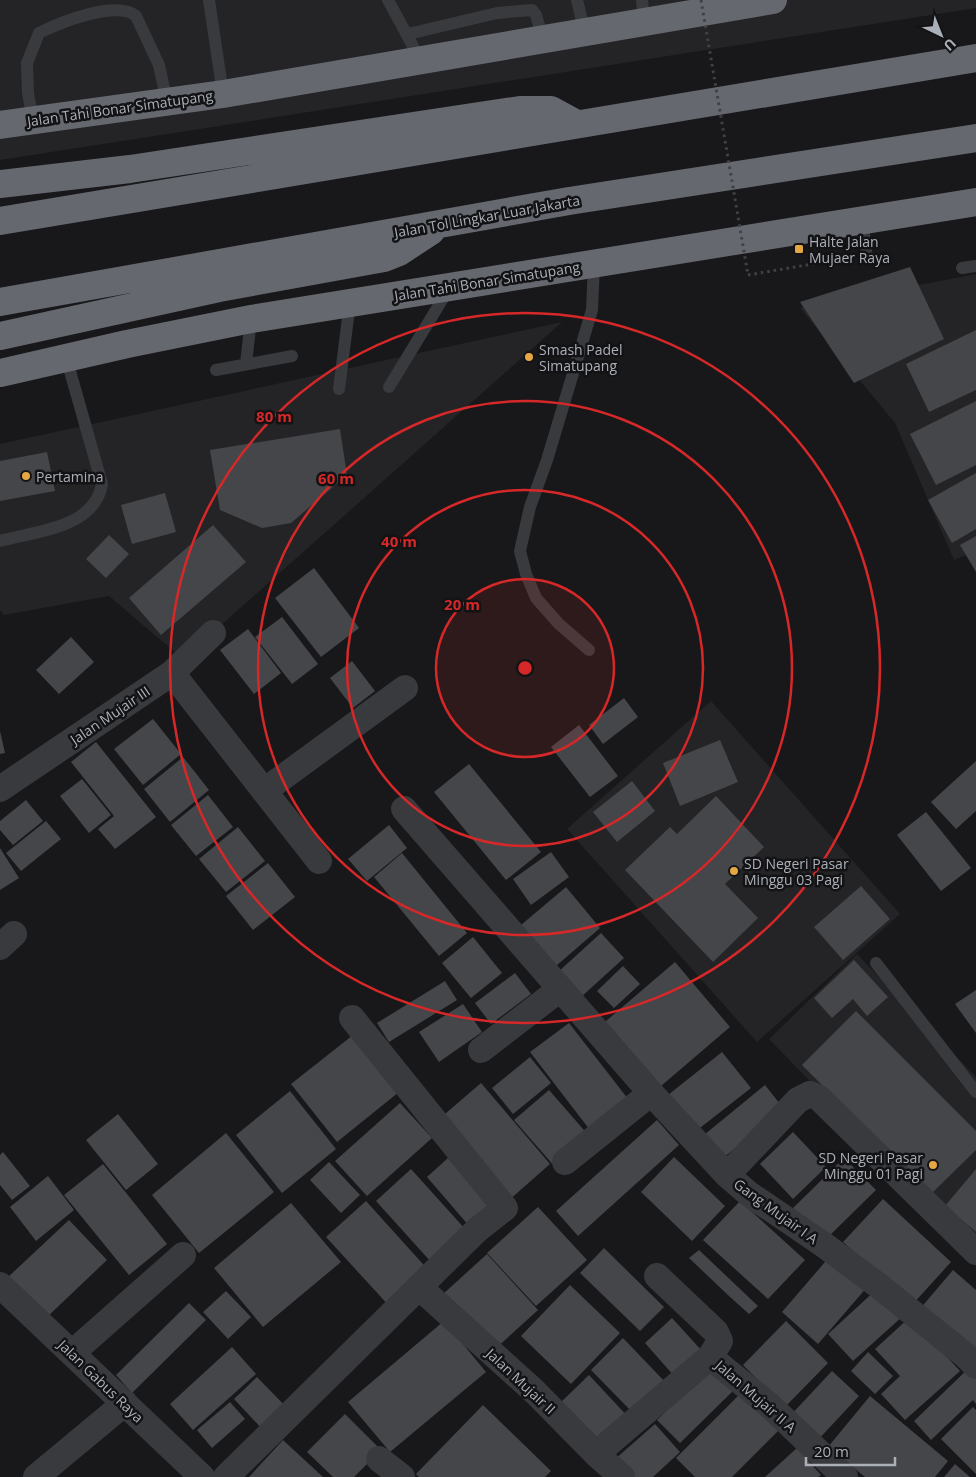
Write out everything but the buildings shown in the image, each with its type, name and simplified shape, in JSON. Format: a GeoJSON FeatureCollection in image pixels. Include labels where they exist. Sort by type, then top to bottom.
{"type":"FeatureCollection","features":[{"type":"Feature","properties":{"kind":"highway","name":"Jalan Tahi Bonar Simatupang"},"geometry":{"type":"LineString","coordinates":[[0,126],[223,94],[585,33],[643,11],[773,0]]}},
{"type":"Feature","properties":{"kind":"highway"},"geometry":{"type":"LineString","coordinates":[[0,221],[575,123],[976,58]]}},
{"type":"Feature","properties":{"kind":"highway"},"geometry":{"type":"LineString","coordinates":[[0,184],[130,170],[520,110],[551,110],[575,123]]}},
{"type":"Feature","properties":{"kind":"highway","name":"Jalan Tol Lingkar Luar Jakarta"},"geometry":{"type":"LineString","coordinates":[[0,302],[569,201],[976,138]]}},
{"type":"Feature","properties":{"kind":"highway","name":"Jalan Tahi Bonar Simatupang"},"geometry":{"type":"LineString","coordinates":[[0,373],[66,357],[251,319],[976,202]]}},
{"type":"Feature","properties":{"kind":"highway"},"geometry":{"type":"LineString","coordinates":[[0,336],[219,288],[384,258],[399,252],[443,224]]}},
{"type":"Feature","properties":{"kind":"street","name":"Jalan Mujair III"},"geometry":{"type":"LineString","coordinates":[[0,789],[172,673],[213,633]]}},
{"type":"Feature","properties":{"kind":"street"},"geometry":{"type":"LineString","coordinates":[[172,673],[319,861]]}},
{"type":"Feature","properties":{"kind":"street"},"geometry":{"type":"LineString","coordinates":[[264,790],[405,688]]}},
{"type":"Feature","properties":{"kind":"street","name":"Gang Mujair I A"},"geometry":{"type":"LineString","coordinates":[[404,809],[651,1093],[727,1176],[748,1194],[879,1286],[976,1366]]}},
{"type":"Feature","properties":{"kind":"street"},"geometry":{"type":"LineString","coordinates":[[481,1050],[560,988]]}},
{"type":"Feature","properties":{"kind":"street"},"geometry":{"type":"LineString","coordinates":[[226,1477],[419,1286],[478,1230],[505,1208],[352,1018]]}},
{"type":"Feature","properties":{"kind":"street"},"geometry":{"type":"LineString","coordinates":[[565,1162],[651,1093]]}},
{"type":"Feature","properties":{"kind":"street"},"geometry":{"type":"LineString","coordinates":[[727,1176],[798,1100],[810,1094],[819,1098],[976,1252]]}},
{"type":"Feature","properties":{"kind":"street"},"geometry":{"type":"LineString","coordinates":[[72,1353],[184,1255]]}},
{"type":"Feature","properties":{"kind":"street"},"geometry":{"type":"LineString","coordinates":[[596,1454],[710,1357],[720,1342],[716,1332],[657,1276]]}},
{"type":"Feature","properties":{"kind":"street","name":"Jalan Gabus Raya"},"geometry":{"type":"LineString","coordinates":[[0,1285],[72,1353],[111,1415],[202,1477]]}},
{"type":"Feature","properties":{"kind":"street","name":"Jalan Mujair II"},"geometry":{"type":"LineString","coordinates":[[419,1286],[535,1392],[596,1454],[622,1477]]}},
{"type":"Feature","properties":{"kind":"street","name":"Jalan Mujair II A"},"geometry":{"type":"LineString","coordinates":[[710,1357],[769,1405],[845,1477]]}},
{"type":"Feature","properties":{"kind":"street"},"geometry":{"type":"LineString","coordinates":[[36,1477],[111,1415]]}},
{"type":"Feature","properties":{"kind":"street"},"geometry":{"type":"LineString","coordinates":[[379,1459],[402,1477]]}},
{"type":"Feature","properties":{"kind":"lane"},"geometry":{"type":"LineString","coordinates":[[209,0],[223,94]]}},
{"type":"Feature","properties":{"kind":"lane"},"geometry":{"type":"LineString","coordinates":[[388,0],[421,61]]}},
{"type":"Feature","properties":{"kind":"lane"},"geometry":{"type":"LineString","coordinates":[[577,0],[585,33]]}},
{"type":"Feature","properties":{"kind":"lane"},"geometry":{"type":"LineString","coordinates":[[32,121],[28,93],[27,63],[39,34],[65,20],[117,7],[130,10],[136,16],[159,65],[167,102]]}},
{"type":"Feature","properties":{"kind":"lane"},"geometry":{"type":"LineString","coordinates":[[408,34],[497,13],[532,10],[536,14],[543,40]]}},
{"type":"Feature","properties":{"kind":"lane"},"geometry":{"type":"LineString","coordinates":[[862,220],[867,256]]}},
{"type":"Feature","properties":{"kind":"lane"},"geometry":{"type":"LineString","coordinates":[[589,650],[559,624],[536,598],[526,574],[520,551],[530,507],[547,460],[592,310],[594,264]]}},
{"type":"Feature","properties":{"kind":"lane"},"geometry":{"type":"LineString","coordinates":[[962,268],[976,266]]}},
{"type":"Feature","properties":{"kind":"lane"},"geometry":{"type":"LineString","coordinates":[[389,387],[450,287]]}},
{"type":"Feature","properties":{"kind":"lane"},"geometry":{"type":"LineString","coordinates":[[340,390],[350,302]]}},
{"type":"Feature","properties":{"kind":"lane"},"geometry":{"type":"LineString","coordinates":[[246,364],[251,319]]}},
{"type":"Feature","properties":{"kind":"lane"},"geometry":{"type":"LineString","coordinates":[[216,370],[292,356]]}},
{"type":"Feature","properties":{"kind":"lane"},"geometry":{"type":"LineString","coordinates":[[0,541],[76,520],[91,510],[100,497],[102,484],[66,357]]}},
{"type":"Feature","properties":{"kind":"lane"},"geometry":{"type":"LineString","coordinates":[[876,963],[976,1092]]}},
{"type":"Feature","properties":{"kind":"path"},"geometry":{"type":"LineString","coordinates":[[701,0],[748,275],[842,259]]}},
{"type":"Feature","properties":{"kind":"shaded area"},"geometry":{"type":"Polygon","coordinates":[[[0,0],[976,0],[976,8],[0,160],[0,0]]]}},
{"type":"Feature","properties":{"kind":"shaded area"},"geometry":{"type":"Polygon","coordinates":[[[976,274],[976,551],[954,560],[895,423],[800,308],[976,274]]]}},
{"type":"Feature","properties":{"kind":"shaded area"},"geometry":{"type":"Polygon","coordinates":[[[562,322],[183,659],[109,596],[4,615],[0,610],[0,444],[562,322]]]}},
{"type":"Feature","properties":{"kind":"shaded area","name":"SD Negeri Pasar Minggu 03 Pagi"},"geometry":{"type":"Polygon","coordinates":[[[711,701],[900,914],[757,1042],[567,829],[711,701]]]}},
{"type":"Feature","properties":{"kind":"shaded area","name":"SD Negeri Pasar Minggu 01 Pagi"},"geometry":{"type":"Polygon","coordinates":[[[857,954],[976,1077],[976,1253],[769,1039],[857,954]]]}},
{"type":"Feature","properties":{"kind":"place","name":"Halte Jalan Mujaer Raya"},"geometry":{"type":"Point","coordinates":[799,249]}},
{"type":"Feature","properties":{"kind":"place","name":"Smash Padel Simatupang"},"geometry":{"type":"Point","coordinates":[529,357]}},
{"type":"Feature","properties":{"kind":"place","name":"Pertamina"},"geometry":{"type":"Point","coordinates":[26,476]}},
{"type":"Feature","properties":{"kind":"place","name":"SD Negeri Pasar Minggu 03 Pagi"},"geometry":{"type":"Point","coordinates":[734,871]}},
{"type":"Feature","properties":{"kind":"place","name":"SD Negeri Pasar Minggu 01 Pagi"},"geometry":{"type":"Point","coordinates":[933,1165]}}]}
